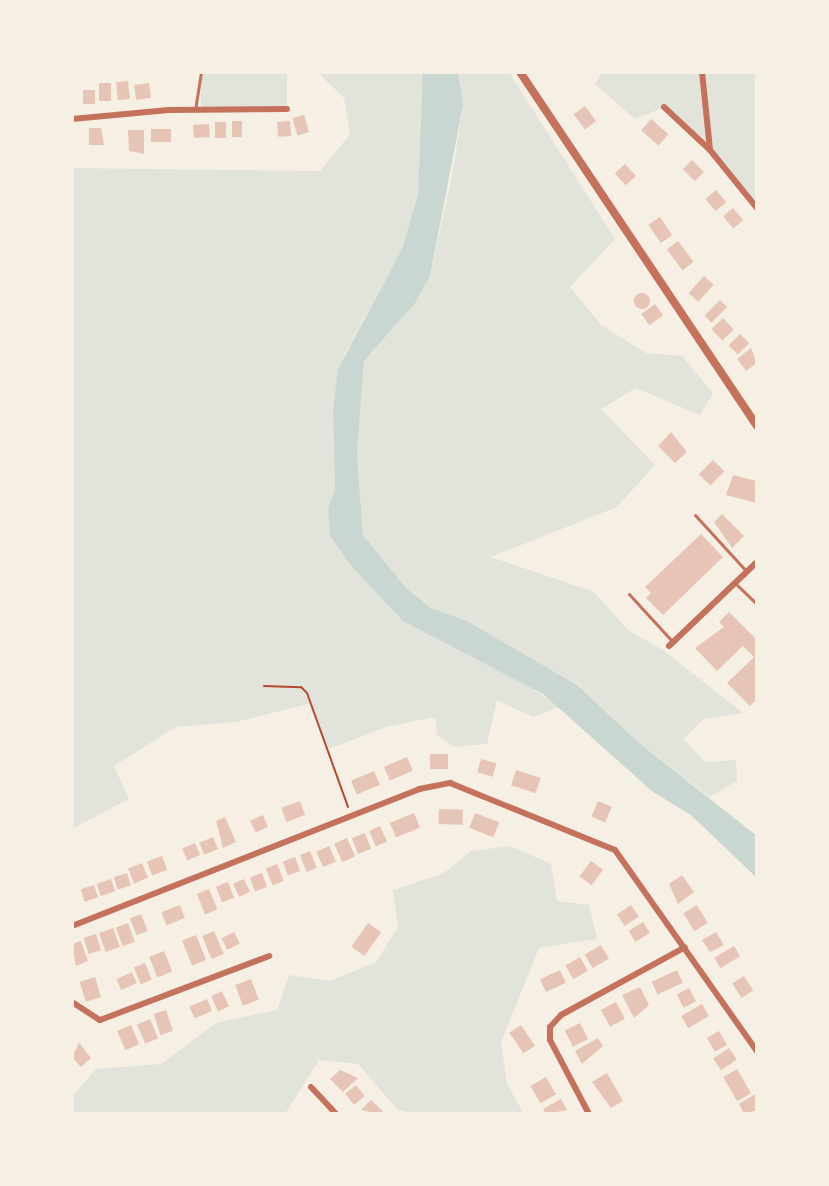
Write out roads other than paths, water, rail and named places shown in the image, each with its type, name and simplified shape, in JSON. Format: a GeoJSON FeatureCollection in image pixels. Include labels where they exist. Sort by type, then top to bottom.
{"type":"FeatureCollection","features":[{"type":"Feature","properties":{"kind":"street"},"geometry":{"type":"LineString","coordinates":[[520,72],[757,426]]}},
{"type":"Feature","properties":{"kind":"street"},"geometry":{"type":"LineString","coordinates":[[702,72],[710,150]]}},
{"type":"Feature","properties":{"kind":"street"},"geometry":{"type":"LineString","coordinates":[[664,107],[710,150],[757,208]]}},
{"type":"Feature","properties":{"kind":"street"},"geometry":{"type":"LineString","coordinates":[[72,119],[195,110],[287,109]]}},
{"type":"Feature","properties":{"kind":"street"},"geometry":{"type":"LineString","coordinates":[[671,644],[757,562]]}},
{"type":"Feature","properties":{"kind":"street"},"geometry":{"type":"LineString","coordinates":[[72,926],[440,783],[473,789],[606,843],[626,862],[757,1051]]}},
{"type":"Feature","properties":{"kind":"street"},"geometry":{"type":"LineString","coordinates":[[589,1114],[550,1040],[550,1027],[561,1015],[685,947]]}},
{"type":"Feature","properties":{"kind":"street"},"geometry":{"type":"LineString","coordinates":[[74,1005],[100,1020],[269,956]]}},
{"type":"Feature","properties":{"kind":"street"},"geometry":{"type":"LineString","coordinates":[[311,1087],[336,1114]]}},
{"type":"Feature","properties":{"kind":"lane"},"geometry":{"type":"LineString","coordinates":[[195,110],[201,72]]}},
{"type":"Feature","properties":{"kind":"lane"},"geometry":{"type":"LineString","coordinates":[[695,515],[747,572]]}},
{"type":"Feature","properties":{"kind":"lane"},"geometry":{"type":"LineString","coordinates":[[736,583],[757,604]]}},
{"type":"Feature","properties":{"kind":"lane"},"geometry":{"type":"LineString","coordinates":[[629,594],[671,644]]}}]}
